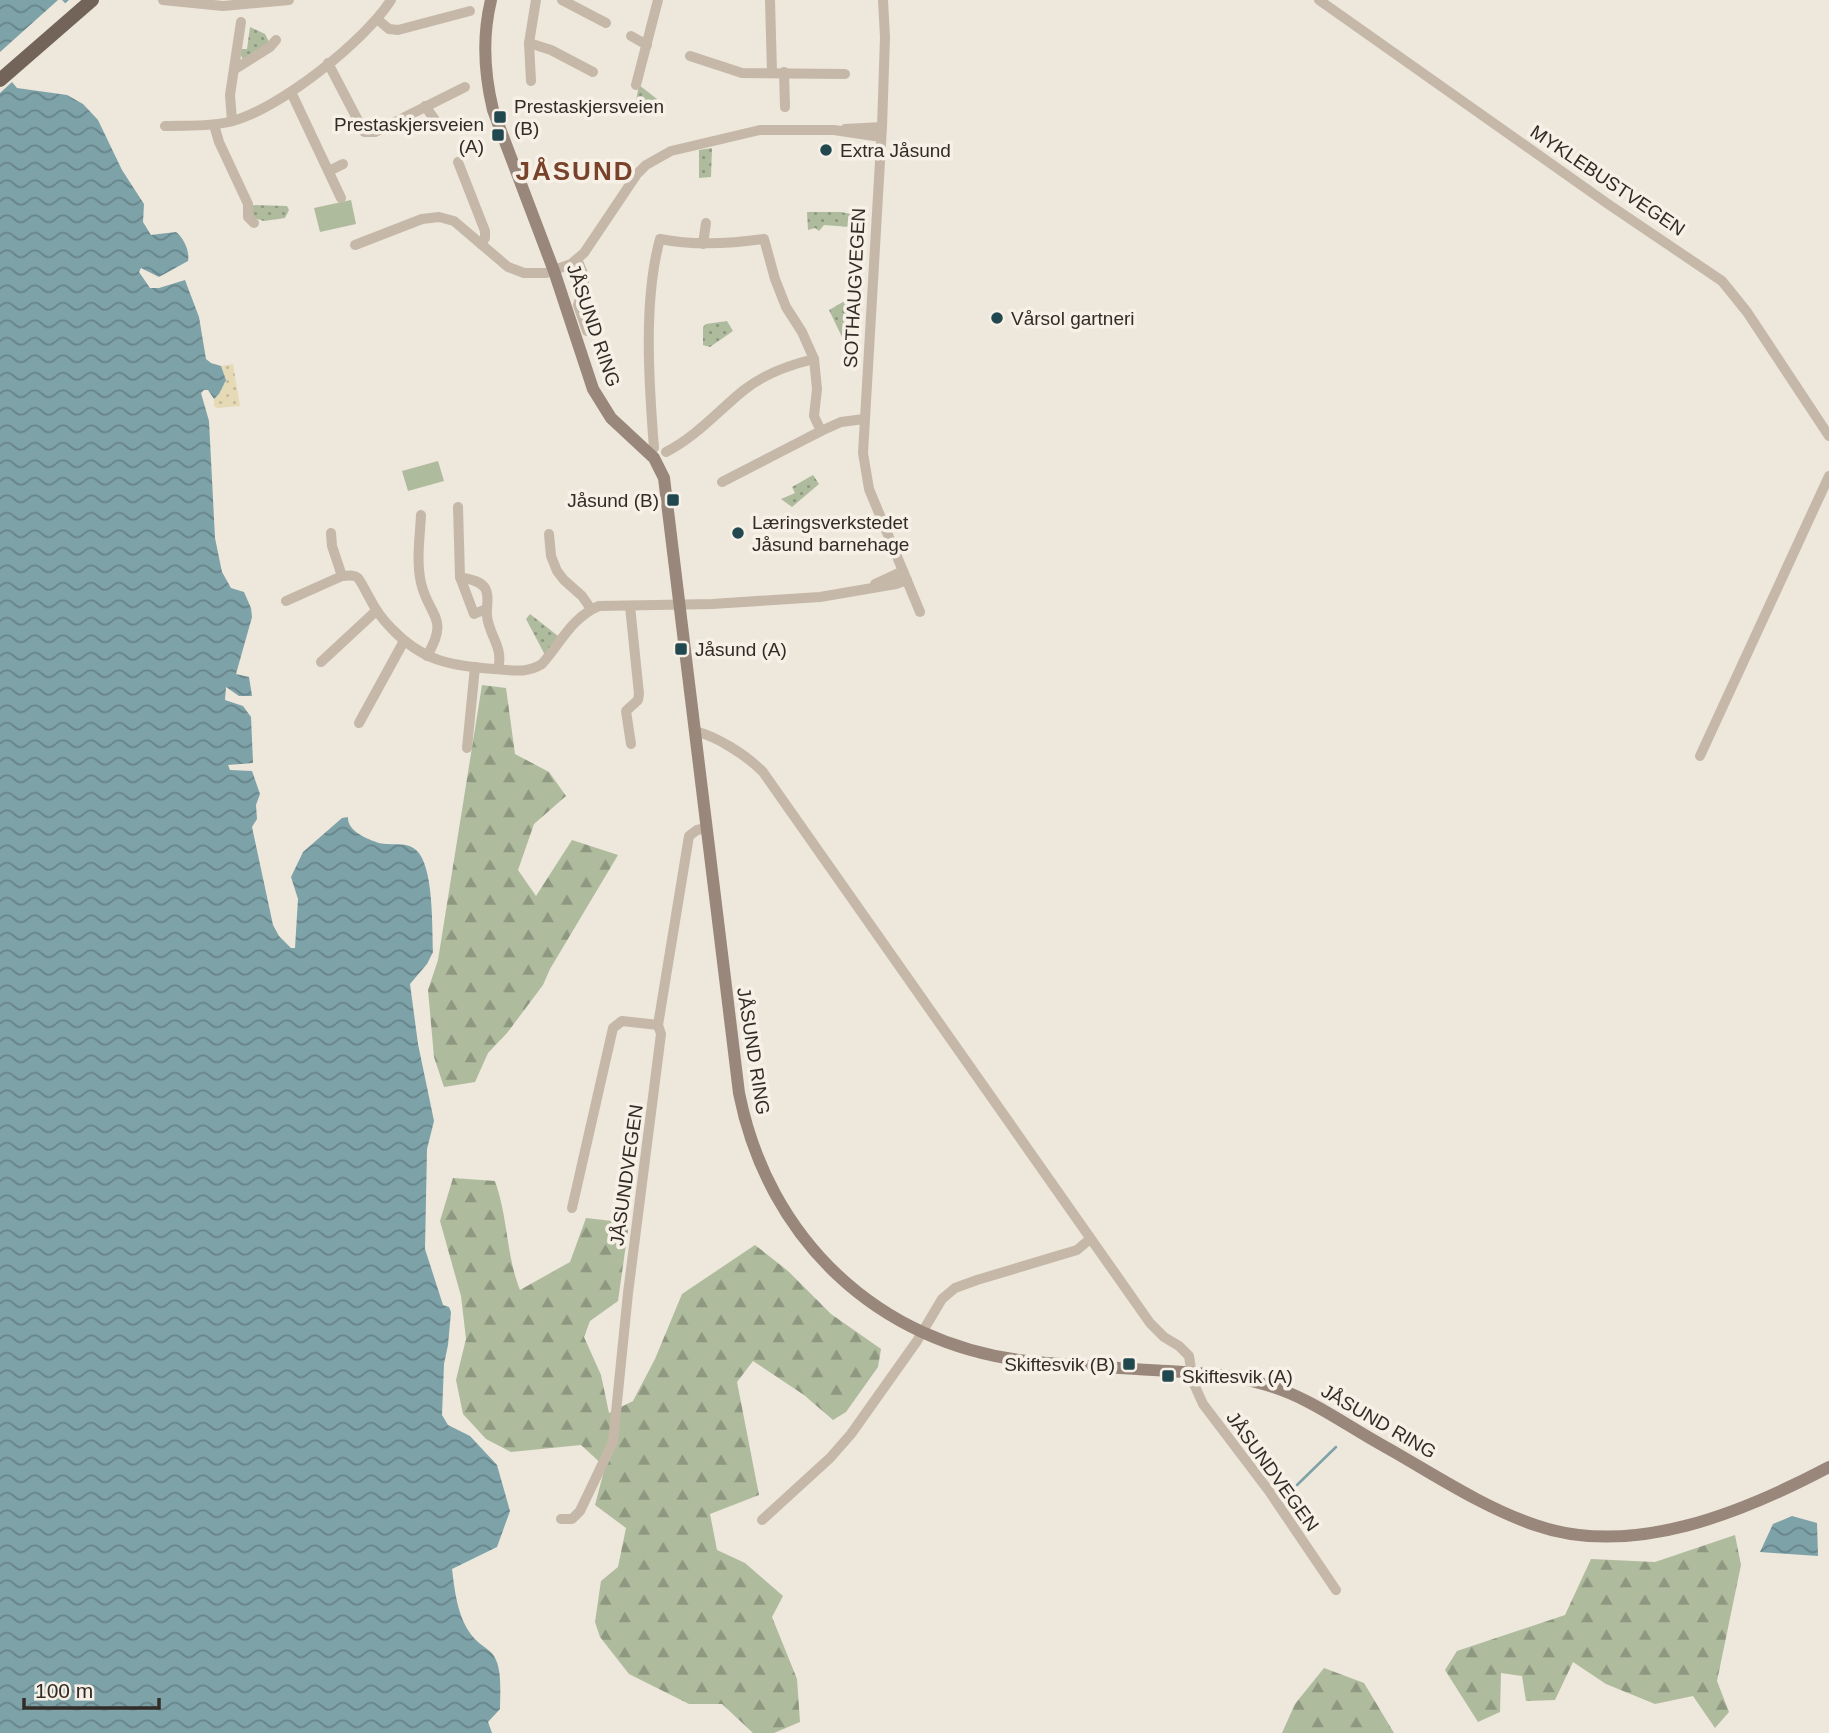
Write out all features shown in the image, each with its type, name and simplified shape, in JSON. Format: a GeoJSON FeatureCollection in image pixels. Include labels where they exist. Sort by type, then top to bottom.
{"type":"FeatureCollection","features":[{"type":"Feature","properties":{"kind":"main road"},"geometry":{"type":"LineString","coordinates":[[0,80],[92,0]]}},
{"type":"Feature","properties":{"kind":"main road","name":"JÅSUND RING"},"geometry":{"type":"LineString","coordinates":[[491,0],[485,48],[490,100],[554,271],[593,389],[611,418],[658,464],[666,484],[736,1077],[746,1128],[757,1159],[785,1213],[806,1243],[829,1268],[869,1301],[921,1332],[970,1350],[1017,1360],[1192,1373],[1265,1384],[1303,1399],[1506,1514],[1534,1525],[1574,1535],[1636,1535],[1685,1525],[1757,1501],[1829,1467]]}},
{"type":"Feature","properties":{"kind":"street"},"geometry":{"type":"LineString","coordinates":[[163,0],[223,6],[289,0]]}},
{"type":"Feature","properties":{"kind":"street"},"geometry":{"type":"LineString","coordinates":[[165,126],[214,125],[258,110],[290,92],[328,63],[377,19],[391,0]]}},
{"type":"Feature","properties":{"kind":"street"},"geometry":{"type":"LineString","coordinates":[[531,81],[529,43],[536,0]]}},
{"type":"Feature","properties":{"kind":"street"},"geometry":{"type":"LineString","coordinates":[[562,0],[606,23]]}},
{"type":"Feature","properties":{"kind":"street"},"geometry":{"type":"LineString","coordinates":[[636,85],[658,0]]}},
{"type":"Feature","properties":{"kind":"street"},"geometry":{"type":"LineString","coordinates":[[770,0],[772,72]]}},
{"type":"Feature","properties":{"kind":"street","name":"SOTHAUGVEGEN"},"geometry":{"type":"LineString","coordinates":[[883,0],[885,37],[881,132],[863,453],[869,489],[920,612]]}},
{"type":"Feature","properties":{"kind":"street","name":"MYKLEBUSTVEGEN"},"geometry":{"type":"LineString","coordinates":[[1319,0],[1722,281],[1743,306],[1829,436]]}},
{"type":"Feature","properties":{"kind":"street"},"geometry":{"type":"LineString","coordinates":[[444,4],[447,16]]}},
{"type":"Feature","properties":{"kind":"street"},"geometry":{"type":"LineString","coordinates":[[377,19],[389,29],[395,30],[470,11]]}},
{"type":"Feature","properties":{"kind":"street"},"geometry":{"type":"LineString","coordinates":[[232,121],[230,95],[241,22]]}},
{"type":"Feature","properties":{"kind":"street"},"geometry":{"type":"LineString","coordinates":[[631,36],[647,45]]}},
{"type":"Feature","properties":{"kind":"street"},"geometry":{"type":"LineString","coordinates":[[235,69],[270,47],[276,40]]}},
{"type":"Feature","properties":{"kind":"street"},"geometry":{"type":"LineString","coordinates":[[529,43],[551,50],[593,72]]}},
{"type":"Feature","properties":{"kind":"street"},"geometry":{"type":"LineString","coordinates":[[690,56],[742,73],[845,74]]}},
{"type":"Feature","properties":{"kind":"street"},"geometry":{"type":"LineString","coordinates":[[328,63],[364,132],[374,132],[466,87]]}},
{"type":"Feature","properties":{"kind":"street"},"geometry":{"type":"LineString","coordinates":[[785,72],[785,107]]}},
{"type":"Feature","properties":{"kind":"street"},"geometry":{"type":"LineString","coordinates":[[290,92],[341,198]]}},
{"type":"Feature","properties":{"kind":"street"},"geometry":{"type":"LineString","coordinates":[[425,106],[435,120]]}},
{"type":"Feature","properties":{"kind":"street"},"geometry":{"type":"LineString","coordinates":[[214,125],[219,142],[248,204],[248,217],[254,223]]}},
{"type":"Feature","properties":{"kind":"street"},"geometry":{"type":"LineString","coordinates":[[355,245],[422,219],[439,217],[454,221],[501,262],[516,271],[538,274],[554,271],[577,259],[637,174],[663,154],[761,130],[881,132]]}},
{"type":"Feature","properties":{"kind":"street"},"geometry":{"type":"LineString","coordinates":[[458,162],[485,231],[481,244]]}},
{"type":"Feature","properties":{"kind":"street"},"geometry":{"type":"LineString","coordinates":[[329,171],[343,164]]}},
{"type":"Feature","properties":{"kind":"street"},"geometry":{"type":"LineString","coordinates":[[703,244],[706,223]]}},
{"type":"Feature","properties":{"kind":"street"},"geometry":{"type":"LineString","coordinates":[[649,453],[654,448],[649,377],[650,318],[656,253],[660,239],[731,244],[764,239],[786,307],[802,332],[814,359],[817,389],[814,416],[821,431]]}},
{"type":"Feature","properties":{"kind":"street"},"geometry":{"type":"LineString","coordinates":[[577,259],[584,276],[578,305],[587,331]]}},
{"type":"Feature","properties":{"kind":"street"},"geometry":{"type":"LineString","coordinates":[[666,452],[684,443],[753,383],[797,363],[814,359]]}},
{"type":"Feature","properties":{"kind":"street"},"geometry":{"type":"LineString","coordinates":[[722,482],[841,422],[864,419]]}},
{"type":"Feature","properties":{"kind":"street"},"geometry":{"type":"LineString","coordinates":[[1700,756],[1829,476]]}},
{"type":"Feature","properties":{"kind":"street"},"geometry":{"type":"LineString","coordinates":[[458,508],[460,577],[474,614],[486,609]]}},
{"type":"Feature","properties":{"kind":"street"},"geometry":{"type":"LineString","coordinates":[[421,515],[421,584],[438,626],[435,642],[427,656]]}},
{"type":"Feature","properties":{"kind":"street"},"geometry":{"type":"LineString","coordinates":[[331,533],[342,576]]}},
{"type":"Feature","properties":{"kind":"street"},"geometry":{"type":"LineString","coordinates":[[549,534],[551,556],[557,571],[591,609]]}},
{"type":"Feature","properties":{"kind":"street"},"geometry":{"type":"LineString","coordinates":[[286,601],[342,576],[352,576],[358,579],[376,611],[404,641],[427,656],[455,666],[528,671],[542,664],[563,636],[591,609],[604,605],[680,605],[820,597],[865,589],[905,575]]}},
{"type":"Feature","properties":{"kind":"street"},"geometry":{"type":"LineString","coordinates":[[460,577],[480,582],[484,586],[487,594],[487,620],[500,653],[498,669]]}},
{"type":"Feature","properties":{"kind":"street"},"geometry":{"type":"LineString","coordinates":[[630,606],[639,694],[638,700],[626,710],[632,744]]}},
{"type":"Feature","properties":{"kind":"street"},"geometry":{"type":"LineString","coordinates":[[321,662],[376,611]]}},
{"type":"Feature","properties":{"kind":"street"},"geometry":{"type":"LineString","coordinates":[[359,723],[404,641]]}},
{"type":"Feature","properties":{"kind":"street"},"geometry":{"type":"LineString","coordinates":[[467,748],[475,667]]}},
{"type":"Feature","properties":{"kind":"street","name":"JÅSUNDVEGEN"},"geometry":{"type":"LineString","coordinates":[[695,731],[755,764],[763,772],[1150,1323],[1164,1338],[1179,1346],[1189,1356],[1203,1404],[1269,1491],[1336,1590]]}},
{"type":"Feature","properties":{"kind":"street","name":"JÅSUNDVEGEN"},"geometry":{"type":"LineString","coordinates":[[561,1519],[572,1518],[580,1511],[613,1443],[625,1318],[659,1058],[661,1034],[658,1025],[689,836],[706,828]]}},
{"type":"Feature","properties":{"kind":"street"},"geometry":{"type":"LineString","coordinates":[[572,1208],[612,1028],[622,1021],[658,1025]]}},
{"type":"Feature","properties":{"kind":"street"},"geometry":{"type":"LineString","coordinates":[[762,1520],[844,1442],[942,1299],[955,1289],[978,1280],[1077,1250],[1090,1239]]}},
{"type":"Feature","properties":{"kind":"green space"},"geometry":{"type":"Polygon","coordinates":[[[250,27],[265,34],[269,42],[247,58],[242,58],[239,49],[247,49],[250,27]]]}},
{"type":"Feature","properties":{"kind":"green space"},"geometry":{"type":"Polygon","coordinates":[[[639,85],[657,99],[657,111],[641,117],[634,111],[639,85]]]}},
{"type":"Feature","properties":{"kind":"green space"},"geometry":{"type":"Polygon","coordinates":[[[712,148],[711,177],[699,178],[699,150],[712,148]]]}},
{"type":"Feature","properties":{"kind":"green space"},"geometry":{"type":"Polygon","coordinates":[[[351,200],[356,224],[320,232],[314,208],[351,200]]]}},
{"type":"Feature","properties":{"kind":"green space"},"geometry":{"type":"Polygon","coordinates":[[[251,205],[287,206],[289,210],[285,218],[264,221],[251,217],[251,205]]]}},
{"type":"Feature","properties":{"kind":"green space"},"geometry":{"type":"Polygon","coordinates":[[[807,212],[851,214],[856,222],[850,227],[824,225],[819,231],[815,228],[808,230],[807,212]]]}},
{"type":"Feature","properties":{"kind":"green space"},"geometry":{"type":"Polygon","coordinates":[[[843,302],[851,304],[849,334],[842,337],[829,310],[843,302]]]}},
{"type":"Feature","properties":{"kind":"green space"},"geometry":{"type":"Polygon","coordinates":[[[727,321],[733,331],[710,347],[703,345],[703,327],[706,324],[727,321]]]}},
{"type":"Feature","properties":{"kind":"green space"},"geometry":{"type":"Polygon","coordinates":[[[438,461],[444,481],[408,491],[402,471],[438,461]]]}},
{"type":"Feature","properties":{"kind":"green space"},"geometry":{"type":"Polygon","coordinates":[[[813,475],[819,484],[792,507],[781,499],[795,493],[792,487],[813,475]]]}},
{"type":"Feature","properties":{"kind":"green space"},"geometry":{"type":"Polygon","coordinates":[[[530,614],[558,636],[545,655],[526,619],[530,614]]]}},
{"type":"Feature","properties":{"kind":"green space"},"geometry":{"type":"Polygon","coordinates":[[[482,685],[506,688],[515,754],[549,772],[566,796],[534,824],[518,870],[536,896],[572,840],[618,855],[543,985],[507,1033],[488,1053],[475,1082],[444,1087],[434,1057],[428,990],[438,960],[482,685]]]}},
{"type":"Feature","properties":{"kind":"green space"},"geometry":{"type":"Polygon","coordinates":[[[453,1178],[495,1181],[520,1290],[570,1262],[586,1218],[629,1223],[618,1301],[590,1321],[584,1337],[601,1375],[609,1413],[633,1401],[655,1359],[682,1294],[755,1245],[788,1271],[831,1314],[881,1349],[878,1367],[846,1412],[833,1420],[804,1395],[753,1361],[737,1382],[759,1495],[710,1514],[717,1550],[745,1563],[783,1596],[772,1617],[797,1679],[800,1722],[774,1733],[753,1733],[722,1704],[689,1704],[629,1674],[600,1637],[595,1622],[601,1581],[618,1567],[626,1528],[595,1505],[605,1467],[581,1445],[511,1452],[486,1439],[463,1414],[456,1380],[466,1339],[461,1296],[440,1221],[453,1178]]]}},
{"type":"Feature","properties":{"kind":"green space"},"geometry":{"type":"Polygon","coordinates":[[[1735,1535],[1741,1565],[1717,1681],[1729,1712],[1715,1728],[1693,1696],[1655,1704],[1606,1684],[1573,1662],[1555,1700],[1526,1701],[1522,1676],[1501,1673],[1500,1712],[1478,1722],[1445,1670],[1457,1651],[1565,1615],[1591,1559],[1655,1562],[1735,1535]]]}},
{"type":"Feature","properties":{"kind":"green space"},"geometry":{"type":"Polygon","coordinates":[[[1324,1668],[1364,1683],[1394,1733],[1282,1733],[1295,1704],[1324,1668]]]}},
{"type":"Feature","properties":{"kind":"sand"},"geometry":{"type":"Polygon","coordinates":[[[233,364],[240,406],[217,408],[214,406],[214,399],[226,380],[221,366],[233,364]]]}},
{"type":"Feature","properties":{"kind":"water"},"geometry":{"type":"Polygon","coordinates":[[[0,0],[69,0],[0,62],[0,0]]]}},
{"type":"Feature","properties":{"kind":"water"},"geometry":{"type":"Polygon","coordinates":[[[12,82],[17,88],[67,95],[83,104],[98,120],[122,170],[144,204],[143,222],[151,235],[176,232],[187,249],[188,261],[159,277],[141,268],[139,272],[150,288],[185,280],[199,317],[206,359],[221,366],[226,380],[214,399],[208,390],[201,393],[209,421],[215,538],[222,572],[231,588],[244,592],[252,617],[236,674],[249,677],[252,696],[239,696],[226,687],[225,700],[243,706],[251,717],[253,763],[228,765],[230,770],[252,771],[260,794],[256,805],[257,819],[252,827],[273,925],[279,936],[291,948],[295,948],[298,899],[291,877],[303,852],[342,818],[348,817],[354,830],[369,839],[379,843],[412,847],[422,858],[426,869],[431,898],[433,952],[427,964],[410,984],[418,1044],[434,1121],[427,1149],[425,1249],[443,1305],[449,1307],[451,1312],[444,1364],[442,1415],[448,1425],[470,1436],[497,1465],[510,1511],[497,1547],[452,1569],[458,1607],[466,1626],[477,1641],[492,1654],[498,1665],[500,1709],[488,1722],[492,1733],[0,1733],[0,93],[12,82]]]}},
{"type":"Feature","properties":{"kind":"water"},"geometry":{"type":"Polygon","coordinates":[[[1792,1516],[1817,1523],[1818,1556],[1760,1552],[1773,1524],[1792,1516]]]}},
{"type":"Feature","properties":{"kind":"pier"},"geometry":{"type":"Polygon","coordinates":[[[58,0],[68,6],[34,40],[0,65],[0,52],[58,0]]]}},
{"type":"Feature","properties":{"kind":"waterway"},"geometry":{"type":"LineString","coordinates":[[1297,1485],[1336,1447]]}},
{"type":"Feature","properties":{"kind":"place","name":"Prestaskjersveien (B)"},"geometry":{"type":"Point","coordinates":[500,117]}},
{"type":"Feature","properties":{"kind":"place","name":"Prestaskjersveien (A)"},"geometry":{"type":"Point","coordinates":[498,135]}},
{"type":"Feature","properties":{"kind":"place","name":"Extra Jåsund"},"geometry":{"type":"Point","coordinates":[826,150]}},
{"type":"Feature","properties":{"kind":"place","name":"Vårsol gartneri"},"geometry":{"type":"Point","coordinates":[997,318]}},
{"type":"Feature","properties":{"kind":"place","name":"Jåsund (B)"},"geometry":{"type":"Point","coordinates":[673,500]}},
{"type":"Feature","properties":{"kind":"place","name":"Læringsverkstedet Jåsund barnehage"},"geometry":{"type":"Point","coordinates":[738,533]}},
{"type":"Feature","properties":{"kind":"place","name":"Jåsund (A)"},"geometry":{"type":"Point","coordinates":[681,649]}},
{"type":"Feature","properties":{"kind":"place","name":"Skiftesvik (B)"},"geometry":{"type":"Point","coordinates":[1129,1364]}},
{"type":"Feature","properties":{"kind":"place","name":"Skiftesvik (A)"},"geometry":{"type":"Point","coordinates":[1168,1376]}},
{"type":"Feature","properties":{"kind":"district","name":"JÅSUND"},"geometry":{"type":"Point","coordinates":[575,171]}}]}
